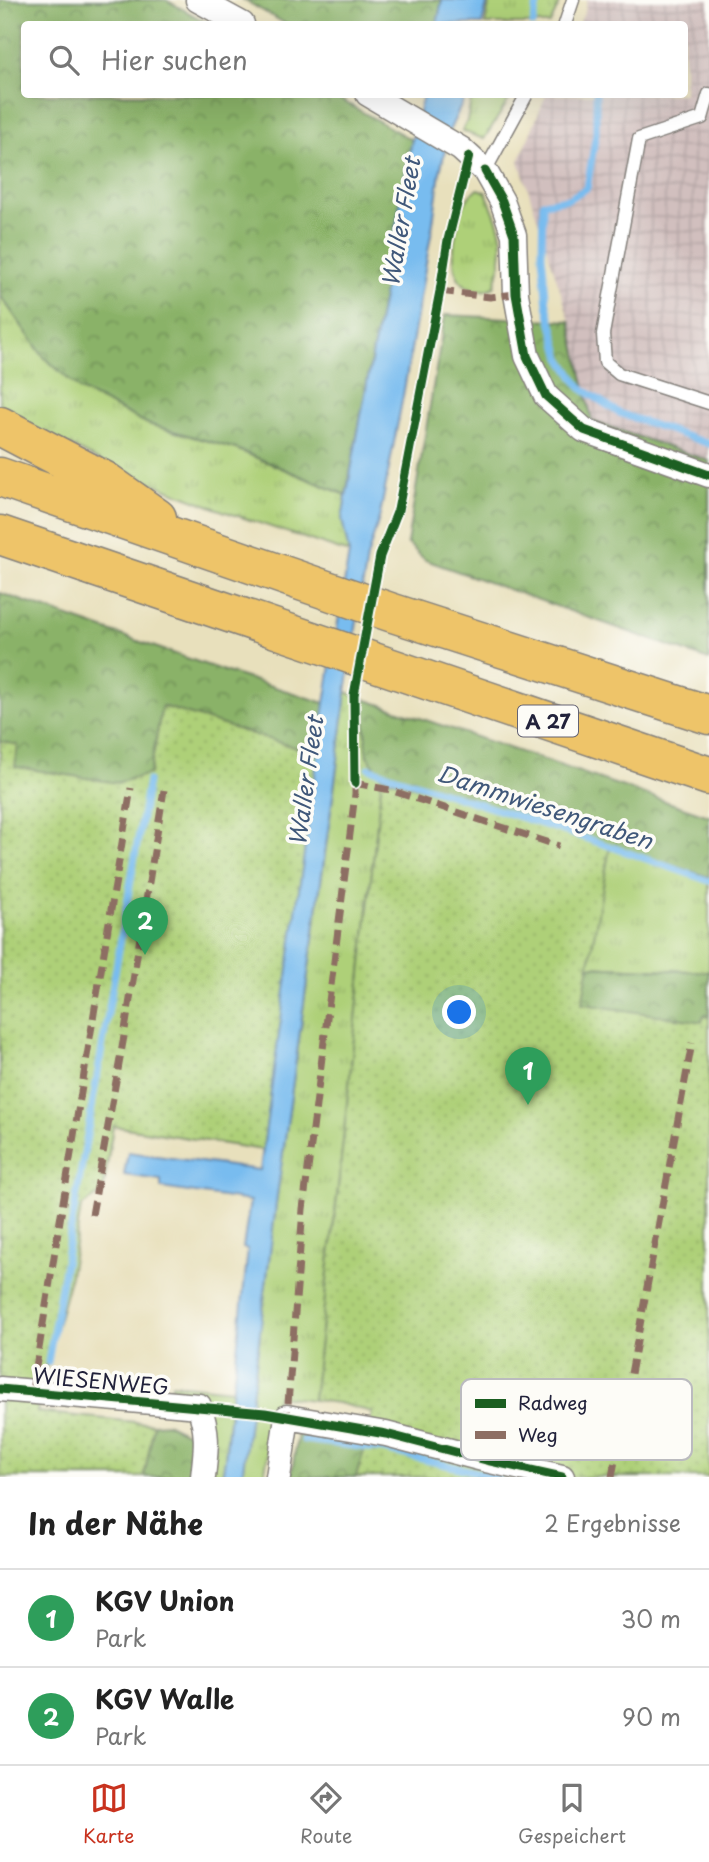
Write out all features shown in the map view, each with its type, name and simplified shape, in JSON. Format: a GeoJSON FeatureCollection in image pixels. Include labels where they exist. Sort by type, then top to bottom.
{"type":"FeatureCollection","features":[{"type":"Feature","properties":{"kind":"highway"},"geometry":{"type":"LineString","coordinates":[[0,426],[105,481],[189,542]]}},
{"type":"Feature","properties":{"kind":"highway"},"geometry":{"type":"LineString","coordinates":[[0,477],[390,612],[709,715]]}},
{"type":"Feature","properties":{"kind":"highway","name":"A 27"},"geometry":{"type":"LineString","coordinates":[[0,535],[709,776]]}},
{"type":"Feature","properties":{"kind":"street"},"geometry":{"type":"LineString","coordinates":[[198,0],[236,21]]}},
{"type":"Feature","properties":{"kind":"street"},"geometry":{"type":"LineString","coordinates":[[375,98],[461,149],[485,171],[502,201],[513,235],[516,294],[527,356],[546,396],[584,430],[709,475]]}},
{"type":"Feature","properties":{"kind":"street","name":"WIESENWEG"},"geometry":{"type":"LineString","coordinates":[[0,1389],[199,1406],[207,1438],[202,1477]]}},
{"type":"Feature","properties":{"kind":"street"},"geometry":{"type":"LineString","coordinates":[[278,1477],[287,1417],[386,1434],[461,1454]]}},
{"type":"Feature","properties":{"kind":"street"},"geometry":{"type":"LineString","coordinates":[[486,1460],[562,1477]]}},
{"type":"Feature","properties":{"kind":"lane"},"geometry":{"type":"LineString","coordinates":[[566,21],[573,0]]}},
{"type":"Feature","properties":{"kind":"lane"},"geometry":{"type":"LineString","coordinates":[[709,93],[705,119],[639,139],[603,334],[605,362],[620,374],[709,403]]}},
{"type":"Feature","properties":{"kind":"lane"},"geometry":{"type":"LineString","coordinates":[[485,171],[525,98]]}},
{"type":"Feature","properties":{"kind":"shaded area"},"geometry":{"type":"Polygon","coordinates":[[[587,0],[709,0],[709,461],[592,421],[570,321],[519,161],[545,98],[688,98],[688,21],[580,21],[587,0]]]}},
{"type":"Feature","properties":{"kind":"green space"},"geometry":{"type":"Polygon","coordinates":[[[0,0],[166,0],[204,21],[21,21],[21,98],[337,98],[412,140],[346,495],[236,449],[148,424],[80,390],[43,356],[0,295],[0,0]]]}},
{"type":"Feature","properties":{"kind":"green space"},"geometry":{"type":"Polygon","coordinates":[[[244,0],[442,0],[438,21],[281,21],[244,0]]]}},
{"type":"Feature","properties":{"kind":"green space"},"geometry":{"type":"Polygon","coordinates":[[[490,0],[561,0],[551,21],[486,21],[490,0]]]}},
{"type":"Feature","properties":{"kind":"green space"},"geometry":{"type":"Polygon","coordinates":[[[471,98],[510,98],[484,139],[462,131],[471,98]]]}},
{"type":"Feature","properties":{"kind":"green space"},"geometry":{"type":"Polygon","coordinates":[[[479,189],[486,192],[499,225],[502,242],[494,287],[481,290],[464,285],[454,266],[454,241],[460,214],[465,202],[479,189]]]}},
{"type":"Feature","properties":{"kind":"green space"},"geometry":{"type":"Polygon","coordinates":[[[0,295],[43,356],[148,424],[236,449],[346,495],[342,519],[349,553],[223,511],[121,471],[0,412],[0,295]]]}},
{"type":"Feature","properties":{"kind":"green space"},"geometry":{"type":"Polygon","coordinates":[[[445,315],[570,321],[592,421],[709,461],[709,660],[425,560],[407,543],[445,315]]]}},
{"type":"Feature","properties":{"kind":"green space"},"geometry":{"type":"Polygon","coordinates":[[[0,593],[325,703],[319,755],[162,706],[150,774],[116,783],[15,767],[0,741],[0,593]]]}},
{"type":"Feature","properties":{"kind":"green space"},"geometry":{"type":"Polygon","coordinates":[[[346,692],[364,699],[367,755],[382,777],[313,1400],[277,1396],[264,1477],[242,1477],[277,1196],[346,692]]]}},
{"type":"Feature","properties":{"kind":"green space"},"geometry":{"type":"Polygon","coordinates":[[[364,699],[709,816],[709,877],[382,777],[367,755],[364,699]]]}},
{"type":"Feature","properties":{"kind":"green space"},"geometry":{"type":"Polygon","coordinates":[[[162,706],[319,755],[263,1150],[113,1126],[103,1192],[81,1207],[69,1282],[43,1376],[37,1412],[154,1424],[144,1477],[0,1477],[0,741],[18,745],[15,767],[117,783],[150,774],[162,706]]]}},
{"type":"Feature","properties":{"kind":"green space"},"geometry":{"type":"Polygon","coordinates":[[[382,777],[610,846],[582,1004],[702,1022],[704,1016],[709,1017],[709,1477],[356,1477],[372,1412],[313,1400],[382,777]]]}},
{"type":"Feature","properties":{"kind":"green space"},"geometry":{"type":"Polygon","coordinates":[[[610,846],[709,877],[709,972],[588,966],[610,846]]]}},
{"type":"Feature","properties":{"kind":"green space"},"geometry":{"type":"Polygon","coordinates":[[[588,966],[709,972],[709,1017],[704,1016],[703,1022],[581,1004],[588,966]]]}},
{"type":"Feature","properties":{"kind":"green space"},"geometry":{"type":"Polygon","coordinates":[[[172,1384],[232,1390],[222,1477],[210,1477],[215,1442],[170,1396],[172,1384]]]}},
{"type":"Feature","properties":{"kind":"green space"},"geometry":{"type":"Polygon","coordinates":[[[166,1423],[195,1437],[192,1477],[144,1477],[154,1424],[166,1423]]]}},
{"type":"Feature","properties":{"kind":"green space"},"geometry":{"type":"Polygon","coordinates":[[[298,1434],[366,1445],[356,1477],[291,1477],[298,1434]]]}},
{"type":"Feature","properties":{"kind":"water"},"geometry":{"type":"Polygon","coordinates":[[[442,0],[488,0],[483,21],[438,21],[442,0]]]}},
{"type":"Feature","properties":{"kind":"water","name":"Waller Fleet"},"geometry":{"type":"Polygon","coordinates":[[[422,98],[465,98],[450,129],[440,172],[403,396],[380,515],[367,558],[277,1196],[242,1477],[222,1477],[248,1249],[243,1248],[250,1201],[161,1188],[161,1180],[124,1175],[128,1152],[260,1170],[325,703],[349,553],[342,519],[412,140],[422,98]]]}},
{"type":"Feature","properties":{"kind":"waterway"},"geometry":{"type":"LineString","coordinates":[[534,21],[538,0]]}},
{"type":"Feature","properties":{"kind":"waterway"},"geometry":{"type":"LineString","coordinates":[[596,98],[596,133],[587,188],[568,199],[543,203],[542,255],[547,305],[561,358],[581,388],[619,413],[709,444]]}},
{"type":"Feature","properties":{"kind":"waterway","name":"Dammwiesengraben"},"geometry":{"type":"LineString","coordinates":[[369,768],[709,881]]}},
{"type":"Feature","properties":{"kind":"waterway"},"geometry":{"type":"LineString","coordinates":[[48,1362],[148,781]]}},
{"type":"Feature","properties":{"kind":"waterway"},"geometry":{"type":"LineString","coordinates":[[304,1440],[384,1450],[497,1477]]}},
{"type":"Feature","properties":{"kind":"marked path"},"geometry":{"type":"LineString","coordinates":[[440,291],[490,297],[516,294]]}},
{"type":"Feature","properties":{"kind":"marked path"},"geometry":{"type":"LineString","coordinates":[[280,1416],[287,1417],[303,1209],[355,777]]}},
{"type":"Feature","properties":{"kind":"marked path"},"geometry":{"type":"LineString","coordinates":[[355,783],[390,790],[559,846]]}},
{"type":"Feature","properties":{"kind":"marked path"},"geometry":{"type":"LineString","coordinates":[[32,1391],[131,788]]}},
{"type":"Feature","properties":{"kind":"marked path"},"geometry":{"type":"LineString","coordinates":[[92,1215],[164,790]]}},
{"type":"Feature","properties":{"kind":"marked path"},"geometry":{"type":"LineString","coordinates":[[630,1379],[692,1043]]}},
{"type":"Feature","properties":{"kind":"marked path"},"geometry":{"type":"LineString","coordinates":[[612,1477],[615,1460]]}},
{"type":"Feature","properties":{"kind":"cycle path"},"geometry":{"type":"LineString","coordinates":[[355,783],[354,695],[380,556],[398,510],[448,240],[469,156]]}},
{"type":"Feature","properties":{"kind":"cycle path"},"geometry":{"type":"LineString","coordinates":[[485,171],[502,201],[514,235],[516,294],[527,356],[546,396],[584,430],[709,475]]}},
{"type":"Feature","properties":{"kind":"cycle path"},"geometry":{"type":"LineString","coordinates":[[0,1389],[265,1413],[386,1434],[461,1454]]}},
{"type":"Feature","properties":{"kind":"cycle path"},"geometry":{"type":"LineString","coordinates":[[486,1460],[562,1477]]}},
{"type":"Feature","properties":{"kind":"place","name":"KGV Walle"},"geometry":{"type":"Point","coordinates":[145,955]}},
{"type":"Feature","properties":{"kind":"place","name":"KGV Union"},"geometry":{"type":"Point","coordinates":[528,1105]}}]}
